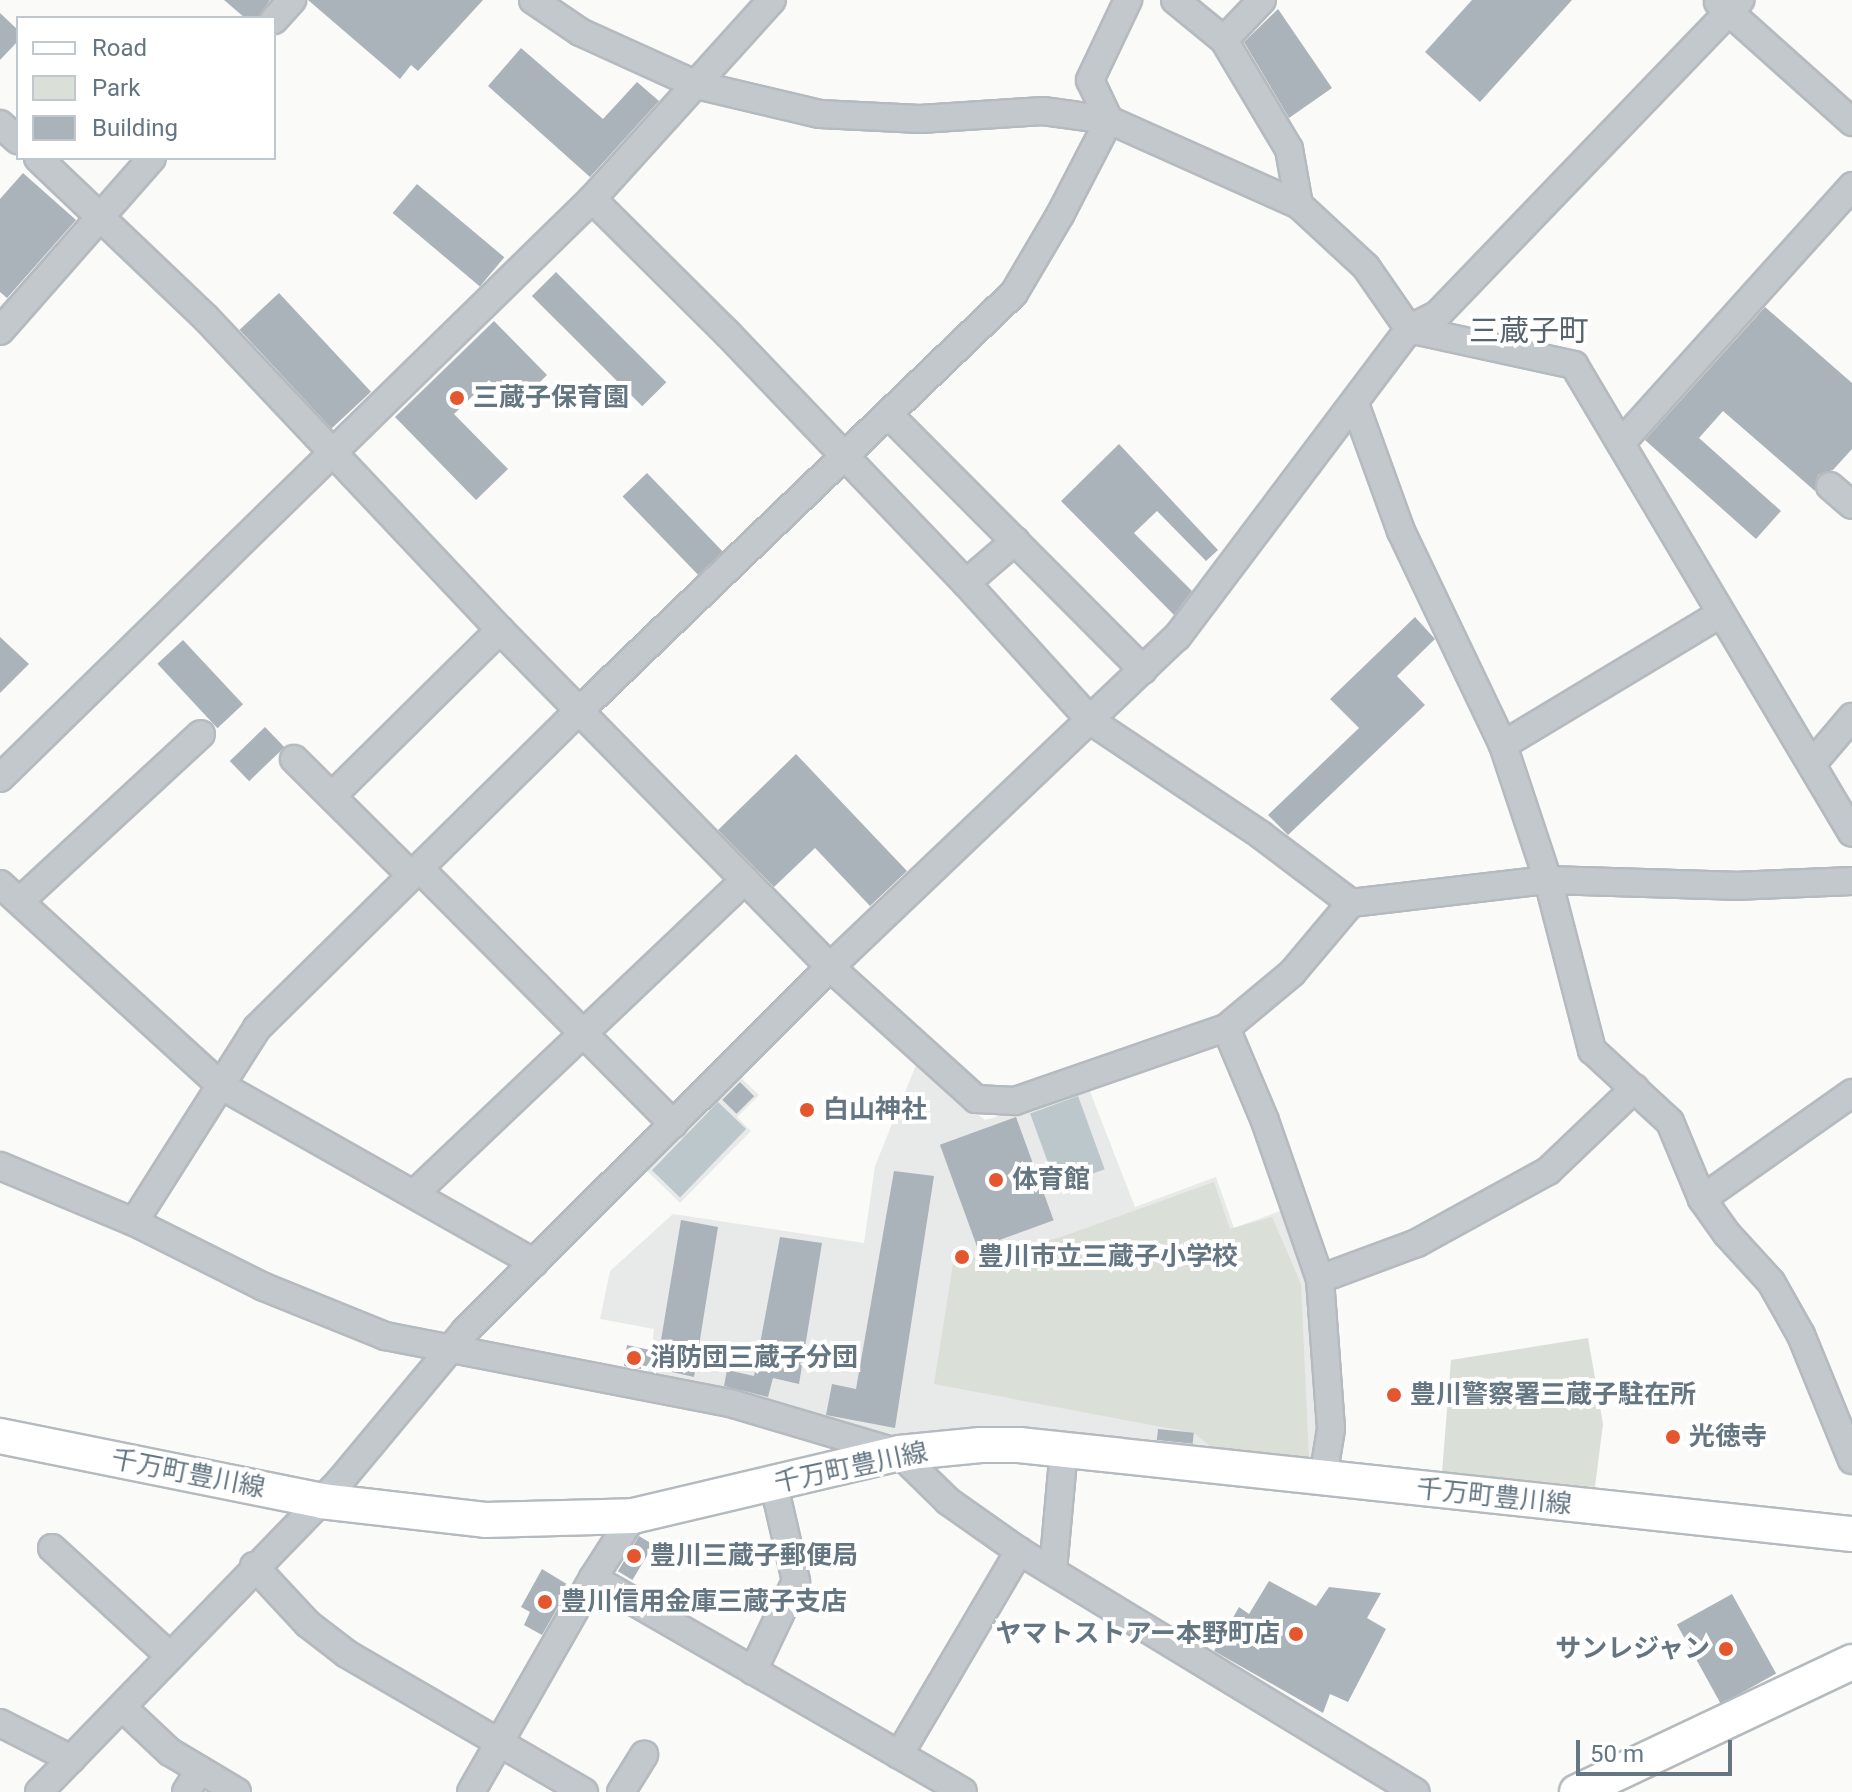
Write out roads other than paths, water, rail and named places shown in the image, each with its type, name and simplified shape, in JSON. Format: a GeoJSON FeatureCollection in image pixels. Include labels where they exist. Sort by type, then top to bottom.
{"type":"FeatureCollection","features":[{"type":"Feature","properties":{"kind":"main road","name":"千万町豊川線"},"geometry":{"type":"LineString","coordinates":[[0,1436],[321,1501],[485,1520],[633,1516],[899,1453],[981,1445],[1064,1450],[1852,1534]]}},
{"type":"Feature","properties":{"kind":"main road"},"geometry":{"type":"LineString","coordinates":[[1577,1792],[1852,1662]]}},
{"type":"Feature","properties":{"kind":"street"},"geometry":{"type":"LineString","coordinates":[[276,18],[292,0]]}},
{"type":"Feature","properties":{"kind":"street"},"geometry":{"type":"LineString","coordinates":[[533,0],[580,32],[697,85],[820,114],[920,119],[1043,111],[1109,120],[1299,205],[1366,267],[1409,329],[1574,365],[1852,833]]}},
{"type":"Feature","properties":{"kind":"street"},"geometry":{"type":"LineString","coordinates":[[0,778],[592,199],[772,0]]}},
{"type":"Feature","properties":{"kind":"street"},"geometry":{"type":"LineString","coordinates":[[1109,120],[1090,80],[1128,0]]}},
{"type":"Feature","properties":{"kind":"street"},"geometry":{"type":"LineString","coordinates":[[1175,0],[1224,40],[1289,149],[1299,205]]}},
{"type":"Feature","properties":{"kind":"street"},"geometry":{"type":"LineString","coordinates":[[1224,40],[1262,0]]}},
{"type":"Feature","properties":{"kind":"street"},"geometry":{"type":"LineString","coordinates":[[39,1792],[254,1566],[321,1501],[449,1350],[534,1263],[830,967],[1177,637],[1409,329],[1438,314],[1728,4],[1852,122]]}},
{"type":"Feature","properties":{"kind":"street"},"geometry":{"type":"LineString","coordinates":[[134,1222],[257,1028],[579,711],[846,458],[1014,293],[1060,215],[1109,120]]}},
{"type":"Feature","properties":{"kind":"street"},"geometry":{"type":"LineString","coordinates":[[0,124],[16,138]]}},
{"type":"Feature","properties":{"kind":"street"},"geometry":{"type":"LineString","coordinates":[[40,160],[206,318],[500,630],[830,967],[976,1099],[1015,1101],[1226,1028],[1292,973],[1351,903],[1548,880],[1734,886],[1852,881]]}},
{"type":"Feature","properties":{"kind":"street"},"geometry":{"type":"LineString","coordinates":[[0,331],[150,160]]}},
{"type":"Feature","properties":{"kind":"street"},"geometry":{"type":"LineString","coordinates":[[1621,443],[1852,186]]}},
{"type":"Feature","properties":{"kind":"street"},"geometry":{"type":"LineString","coordinates":[[592,199],[966,583],[1091,721],[1261,835],[1351,903]]}},
{"type":"Feature","properties":{"kind":"street"},"geometry":{"type":"LineString","coordinates":[[1355,404],[1401,531],[1503,745],[1548,880],[1592,1050],[1670,1122],[1702,1199],[1779,1296],[1801,1335],[1852,1460]]}},
{"type":"Feature","properties":{"kind":"street"},"geometry":{"type":"LineString","coordinates":[[889,415],[1143,670]]}},
{"type":"Feature","properties":{"kind":"street"},"geometry":{"type":"LineString","coordinates":[[1830,486],[1852,505]]}},
{"type":"Feature","properties":{"kind":"street"},"geometry":{"type":"LineString","coordinates":[[966,583],[1015,541]]}},
{"type":"Feature","properties":{"kind":"street"},"geometry":{"type":"LineString","coordinates":[[1503,745],[1720,614]]}},
{"type":"Feature","properties":{"kind":"street"},"geometry":{"type":"LineString","coordinates":[[333,795],[500,630]]}},
{"type":"Feature","properties":{"kind":"street"},"geometry":{"type":"LineString","coordinates":[[1812,764],[1852,717]]}},
{"type":"Feature","properties":{"kind":"street"},"geometry":{"type":"LineString","coordinates":[[201,734],[10,893],[220,1085],[534,1263]]}},
{"type":"Feature","properties":{"kind":"street"},"geometry":{"type":"LineString","coordinates":[[294,759],[583,1033],[673,1124]]}},
{"type":"Feature","properties":{"kind":"street"},"geometry":{"type":"LineString","coordinates":[[414,1194],[745,880]]}},
{"type":"Feature","properties":{"kind":"street"},"geometry":{"type":"LineString","coordinates":[[1226,1028],[1265,1121],[1320,1279],[1331,1429],[1323,1478]]}},
{"type":"Feature","properties":{"kind":"street"},"geometry":{"type":"LineString","coordinates":[[1320,1279],[1417,1243],[1548,1171],[1635,1088]]}},
{"type":"Feature","properties":{"kind":"street"},"geometry":{"type":"LineString","coordinates":[[1702,1199],[1852,1093]]}},
{"type":"Feature","properties":{"kind":"street"},"geometry":{"type":"LineString","coordinates":[[0,1166],[134,1222],[264,1287],[385,1336],[730,1403],[899,1453],[948,1501],[1019,1551],[1415,1792]]}},
{"type":"Feature","properties":{"kind":"street"},"geometry":{"type":"LineString","coordinates":[[1053,1570],[1064,1450]]}},
{"type":"Feature","properties":{"kind":"street"},"geometry":{"type":"LineString","coordinates":[[753,1671],[796,1581],[774,1485]]}},
{"type":"Feature","properties":{"kind":"street"},"geometry":{"type":"LineString","coordinates":[[471,1792],[593,1578],[633,1516]]}},
{"type":"Feature","properties":{"kind":"street"},"geometry":{"type":"LineString","coordinates":[[52,1548],[170,1656]]}},
{"type":"Feature","properties":{"kind":"street"},"geometry":{"type":"LineString","coordinates":[[899,1755],[1019,1551]]}},
{"type":"Feature","properties":{"kind":"street"},"geometry":{"type":"LineString","coordinates":[[254,1566],[308,1624],[347,1654],[584,1792]]}},
{"type":"Feature","properties":{"kind":"street"},"geometry":{"type":"LineString","coordinates":[[593,1578],[963,1792]]}},
{"type":"Feature","properties":{"kind":"street"},"geometry":{"type":"LineString","coordinates":[[122,1707],[170,1752],[193,1781],[237,1792]]}},
{"type":"Feature","properties":{"kind":"street"},"geometry":{"type":"LineString","coordinates":[[0,1723],[71,1759]]}},
{"type":"Feature","properties":{"kind":"street"},"geometry":{"type":"LineString","coordinates":[[621,1792],[644,1755]]}},
{"type":"Feature","properties":{"kind":"place","name":"三蔵子保育園"},"geometry":{"type":"Point","coordinates":[457,398]}},
{"type":"Feature","properties":{"kind":"place","name":"白山神社"},"geometry":{"type":"Point","coordinates":[807,1110]}},
{"type":"Feature","properties":{"kind":"place","name":"体育館"},"geometry":{"type":"Point","coordinates":[996,1180]}},
{"type":"Feature","properties":{"kind":"place","name":"豊川市立三蔵子小学校"},"geometry":{"type":"Point","coordinates":[962,1257]}},
{"type":"Feature","properties":{"kind":"place","name":"消防団三蔵子分団"},"geometry":{"type":"Point","coordinates":[634,1358]}},
{"type":"Feature","properties":{"kind":"place","name":"豊川警察署三蔵子駐在所"},"geometry":{"type":"Point","coordinates":[1394,1395]}},
{"type":"Feature","properties":{"kind":"place","name":"光徳寺"},"geometry":{"type":"Point","coordinates":[1673,1437]}},
{"type":"Feature","properties":{"kind":"place","name":"豊川三蔵子郵便局"},"geometry":{"type":"Point","coordinates":[634,1556]}},
{"type":"Feature","properties":{"kind":"place","name":"豊川信用金庫三蔵子支店"},"geometry":{"type":"Point","coordinates":[545,1602]}},
{"type":"Feature","properties":{"kind":"place","name":"ヤマトストアー本野町店"},"geometry":{"type":"Point","coordinates":[1296,1634]}},
{"type":"Feature","properties":{"kind":"place","name":"サンレジャン"},"geometry":{"type":"Point","coordinates":[1726,1649]}},
{"type":"Feature","properties":{"kind":"district","name":"三蔵子町"},"geometry":{"type":"Point","coordinates":[1529,331]}}]}
